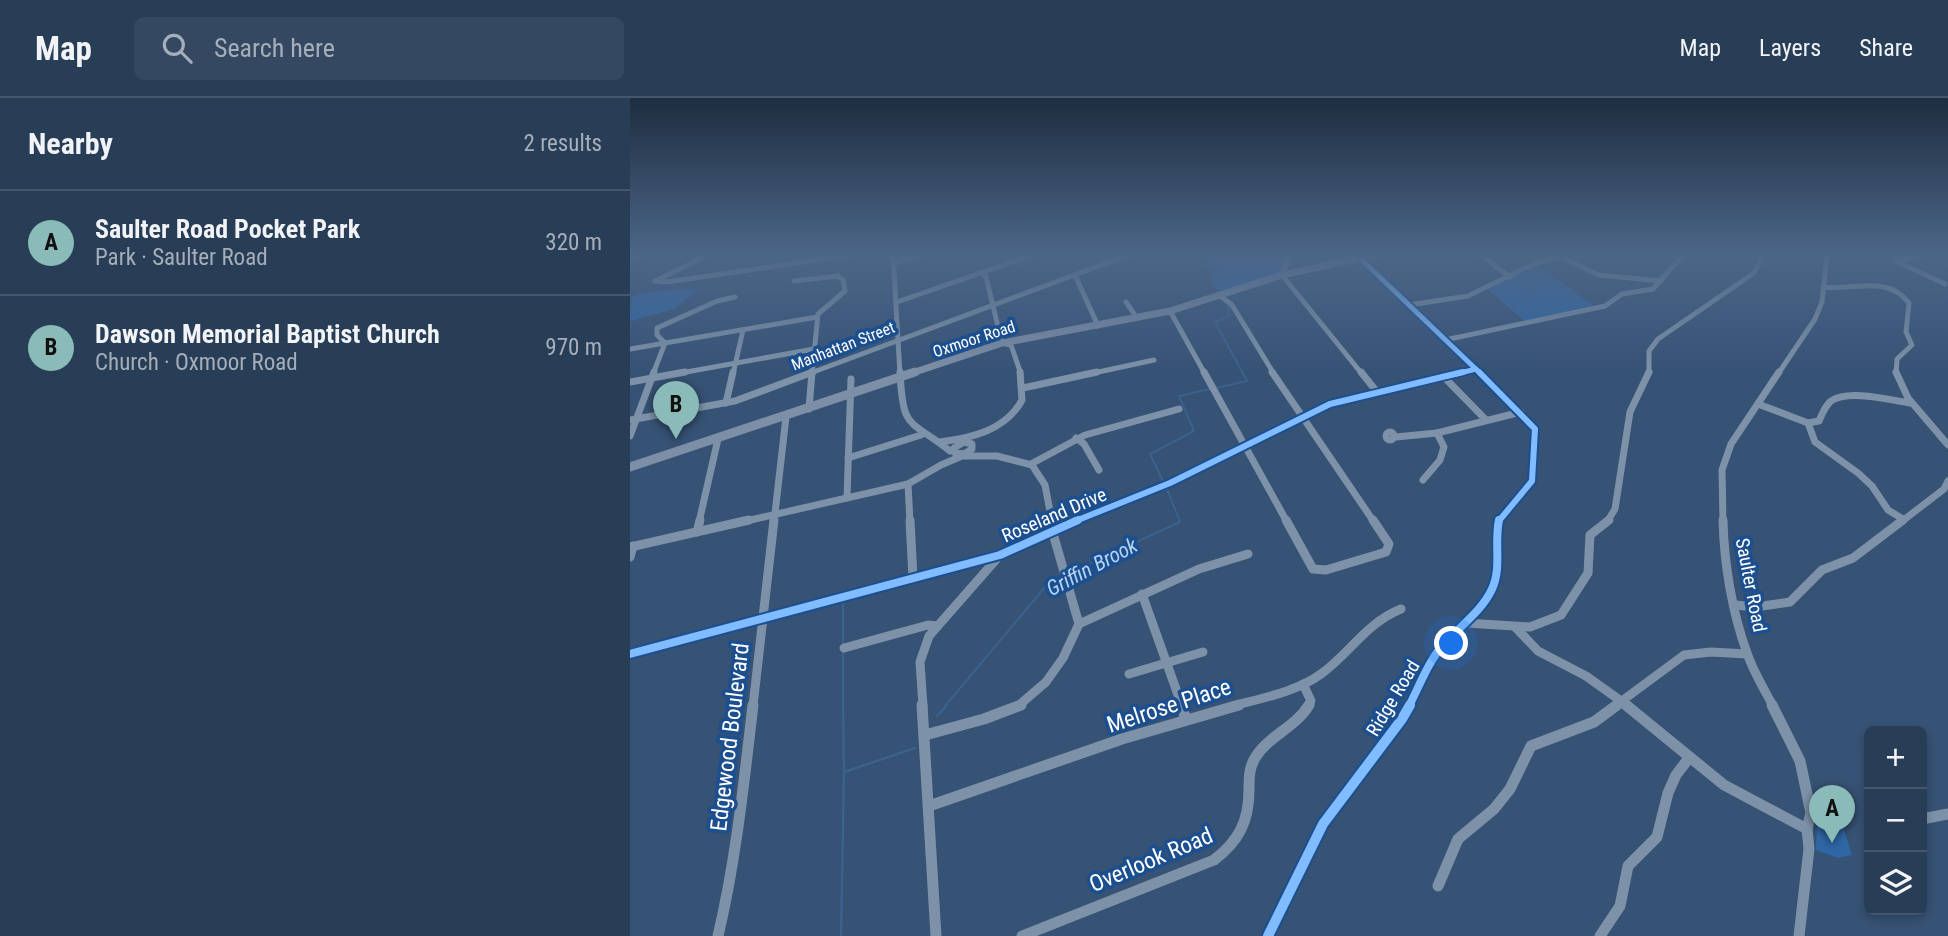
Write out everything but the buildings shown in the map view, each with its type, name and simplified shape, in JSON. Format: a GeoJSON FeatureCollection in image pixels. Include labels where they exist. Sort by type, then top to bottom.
{"type":"FeatureCollection","features":[{"type":"Feature","properties":{"kind":"main road","name":"Oxmoor Road"},"geometry":{"type":"LineString","coordinates":[[630,467],[1002,343],[1170,311],[1219,295]]}},
{"type":"Feature","properties":{"kind":"street"},"geometry":{"type":"LineString","coordinates":[[809,409],[817,317],[822,309],[843,294]]}},
{"type":"Feature","properties":{"kind":"street"},"geometry":{"type":"LineString","coordinates":[[896,294],[902,408],[906,420],[921,435],[940,442],[957,454],[988,455],[1031,464],[1041,474],[1054,521],[1052,530],[1079,624],[1073,642],[1034,696],[1019,706],[925,735]]}},
{"type":"Feature","properties":{"kind":"street"},"geometry":{"type":"LineString","coordinates":[[897,302],[920,294]]}},
{"type":"Feature","properties":{"kind":"street"},"geometry":{"type":"LineString","coordinates":[[630,557],[632,546],[908,484],[940,464],[972,449],[985,433],[1016,409],[1023,388],[1011,345],[1002,343],[990,294]]}},
{"type":"Feature","properties":{"kind":"street","name":"Manhattan Street"},"geometry":{"type":"LineString","coordinates":[[633,420],[726,403],[1022,294]]}},
{"type":"Feature","properties":{"kind":"street"},"geometry":{"type":"LineString","coordinates":[[1084,294],[1098,326]]}},
{"type":"Feature","properties":{"kind":"street"},"geometry":{"type":"LineString","coordinates":[[1297,294],[1377,393]]}},
{"type":"Feature","properties":{"kind":"street","name":"Ridge Road"},"geometry":{"type":"LineString","coordinates":[[1268,936],[1324,824],[1395,728],[1441,647],[1466,623],[1492,590],[1497,573],[1495,537],[1499,519],[1532,481],[1535,429],[1521,412],[1398,294]]}},
{"type":"Feature","properties":{"kind":"street"},"geometry":{"type":"LineString","coordinates":[[1409,305],[1472,294]]}},
{"type":"Feature","properties":{"kind":"street"},"geometry":{"type":"LineString","coordinates":[[1445,340],[1599,308],[1622,294]]}},
{"type":"Feature","properties":{"kind":"street"},"geometry":{"type":"LineString","coordinates":[[1466,623],[1516,628],[1547,622],[1561,615],[1583,584],[1590,563],[1590,536],[1608,521],[1615,509],[1630,412],[1649,374],[1650,347],[1723,294]]}},
{"type":"Feature","properties":{"kind":"street","name":"Saulter Road"},"geometry":{"type":"LineString","coordinates":[[1799,936],[1809,849],[1807,829],[1811,813],[1808,789],[1800,761],[1748,654],[1724,548],[1722,470],[1731,444],[1815,319],[1823,294]]}},
{"type":"Feature","properties":{"kind":"street"},"geometry":{"type":"LineString","coordinates":[[1904,294],[1909,303],[1906,332],[1912,345],[1895,365],[1910,403],[1948,445]]}},
{"type":"Feature","properties":{"kind":"street"},"geometry":{"type":"LineString","coordinates":[[1170,311],[1247,445],[1245,451],[1313,569],[1320,570],[1386,552],[1389,544],[1302,417],[1232,305],[1219,295]]}},
{"type":"Feature","properties":{"kind":"street"},"geometry":{"type":"LineString","coordinates":[[665,343],[655,330],[661,325],[734,296]]}},
{"type":"Feature","properties":{"kind":"street"},"geometry":{"type":"LineString","coordinates":[[1126,302],[1137,318]]}},
{"type":"Feature","properties":{"kind":"street"},"geometry":{"type":"LineString","coordinates":[[630,349],[817,317]]}},
{"type":"Feature","properties":{"kind":"street"},"geometry":{"type":"LineString","coordinates":[[726,403],[743,330]]}},
{"type":"Feature","properties":{"kind":"street"},"geometry":{"type":"LineString","coordinates":[[630,436],[633,420],[665,343]]}},
{"type":"Feature","properties":{"kind":"street"},"geometry":{"type":"LineString","coordinates":[[630,382],[814,349]]}},
{"type":"Feature","properties":{"kind":"street"},"geometry":{"type":"LineString","coordinates":[[1023,388],[1154,360]]}},
{"type":"Feature","properties":{"kind":"street","name":"Roseland Drive"},"geometry":{"type":"LineString","coordinates":[[630,654],[1000,555],[1052,530],[1170,483],[1330,404],[1476,369]]}},
{"type":"Feature","properties":{"kind":"street"},"geometry":{"type":"LineString","coordinates":[[1444,377],[1486,420]]}},
{"type":"Feature","properties":{"kind":"street"},"geometry":{"type":"LineString","coordinates":[[847,498],[851,379]]}},
{"type":"Feature","properties":{"kind":"street"},"geometry":{"type":"LineString","coordinates":[[1758,404],[1808,423],[1819,421],[1828,405],[1839,398],[1859,397],[1910,403]]}},
{"type":"Feature","properties":{"kind":"street"},"geometry":{"type":"LineString","coordinates":[[1031,464],[1076,438],[1180,409]]}},
{"type":"Feature","properties":{"kind":"street"},"geometry":{"type":"LineString","coordinates":[[1395,437],[1437,433],[1521,412]]}},
{"type":"Feature","properties":{"kind":"street","name":"Edgewood Boulevard"},"geometry":{"type":"LineString","coordinates":[[718,936],[728,893],[743,795],[786,417]]}},
{"type":"Feature","properties":{"kind":"street"},"geometry":{"type":"LineString","coordinates":[[1808,423],[1815,442],[1858,473],[1872,486],[1888,510],[1903,519]]}},
{"type":"Feature","properties":{"kind":"street"},"geometry":{"type":"LineString","coordinates":[[940,464],[956,446],[985,433]]}},
{"type":"Feature","properties":{"kind":"street"},"geometry":{"type":"LineString","coordinates":[[1423,480],[1440,460],[1444,447],[1437,433]]}},
{"type":"Feature","properties":{"kind":"street"},"geometry":{"type":"LineString","coordinates":[[848,458],[921,435]]}},
{"type":"Feature","properties":{"kind":"street"},"geometry":{"type":"LineString","coordinates":[[1076,438],[1084,444],[1098,470]]}},
{"type":"Feature","properties":{"kind":"street"},"geometry":{"type":"LineString","coordinates":[[697,532],[718,439]]}},
{"type":"Feature","properties":{"kind":"street"},"geometry":{"type":"LineString","coordinates":[[940,442],[964,441],[988,455]]}},
{"type":"Feature","properties":{"kind":"street"},"geometry":{"type":"LineString","coordinates":[[1735,605],[1755,607],[1790,602],[1822,570],[1853,558],[1944,489],[1948,481]]}},
{"type":"Feature","properties":{"kind":"street"},"geometry":{"type":"LineString","coordinates":[[908,484],[913,578]]}},
{"type":"Feature","properties":{"kind":"street"},"geometry":{"type":"LineString","coordinates":[[1079,624],[1199,569],[1248,554]]}},
{"type":"Feature","properties":{"kind":"street"},"geometry":{"type":"LineString","coordinates":[[936,936],[920,662],[923,646],[937,626],[1000,555]]}},
{"type":"Feature","properties":{"kind":"street"},"geometry":{"type":"LineString","coordinates":[[959,566],[974,568],[976,581]]}},
{"type":"Feature","properties":{"kind":"street"},"geometry":{"type":"LineString","coordinates":[[1142,594],[1186,719]]}},
{"type":"Feature","properties":{"kind":"street"},"geometry":{"type":"LineString","coordinates":[[1481,604],[1483,614],[1491,625]]}},
{"type":"Feature","properties":{"kind":"street","name":"Melrose Place"},"geometry":{"type":"LineString","coordinates":[[929,806],[1186,719],[1303,684],[1323,673],[1338,660],[1370,625],[1385,614],[1401,609]]}},
{"type":"Feature","properties":{"kind":"street"},"geometry":{"type":"LineString","coordinates":[[844,648],[928,625],[937,626]]}},
{"type":"Feature","properties":{"kind":"street"},"geometry":{"type":"LineString","coordinates":[[1516,628],[1523,640],[1537,651],[1587,676],[1689,758],[1751,801],[1807,829]]}},
{"type":"Feature","properties":{"kind":"street"},"geometry":{"type":"LineString","coordinates":[[1129,674],[1203,652]]}},
{"type":"Feature","properties":{"kind":"street"},"geometry":{"type":"LineString","coordinates":[[1438,886],[1458,839],[1494,808],[1510,789],[1531,746],[1594,722],[1684,654],[1748,654]]}},
{"type":"Feature","properties":{"kind":"street","name":"Overlook Road"},"geometry":{"type":"LineString","coordinates":[[1022,936],[1214,860],[1231,848],[1247,822],[1250,769],[1260,750],[1304,717],[1311,701],[1303,684]]}},
{"type":"Feature","properties":{"kind":"street"},"geometry":{"type":"LineString","coordinates":[[1600,936],[1608,929],[1620,906],[1628,866],[1657,837],[1668,793],[1676,775],[1689,758]]}},
{"type":"Feature","properties":{"kind":"street"},"geometry":{"type":"LineString","coordinates":[[1927,818],[1948,814]]}},
{"type":"Feature","properties":{"kind":"shaded area"},"geometry":{"type":"Polygon","coordinates":[[[693,294],[674,309],[630,321],[631,300],[636,295],[693,294]]]}},
{"type":"Feature","properties":{"kind":"shaded area"},"geometry":{"type":"Polygon","coordinates":[[[1493,294],[1577,294],[1597,308],[1527,323],[1493,294]]]}},
{"type":"Feature","properties":{"kind":"shaded area"},"geometry":{"type":"Polygon","coordinates":[[[1817,821],[1843,827],[1852,855],[1838,858],[1816,850],[1817,821]]]}},
{"type":"Feature","properties":{"kind":"waterway"},"geometry":{"type":"LineString","coordinates":[[1512,308],[1528,294]]}},
{"type":"Feature","properties":{"kind":"waterway","name":"Griffin Brook"},"geometry":{"type":"LineString","coordinates":[[1216,388],[1247,381],[1215,322],[1230,315],[1228,307]]}},
{"type":"Feature","properties":{"kind":"waterway","name":"Griffin Brook"},"geometry":{"type":"LineString","coordinates":[[1163,481],[1150,454],[1194,431],[1179,396],[1210,389]]}},
{"type":"Feature","properties":{"kind":"waterway","name":"Griffin Brook"},"geometry":{"type":"LineString","coordinates":[[1067,574],[1180,522],[1167,489]]}},
{"type":"Feature","properties":{"kind":"waterway","name":"Griffin Brook"},"geometry":{"type":"LineString","coordinates":[[945,706],[1046,586],[1062,577]]}},
{"type":"Feature","properties":{"kind":"waterway"},"geometry":{"type":"LineString","coordinates":[[843,603],[843,644]]}},
{"type":"Feature","properties":{"kind":"waterway"},"geometry":{"type":"LineString","coordinates":[[843,653],[843,705]]}},
{"type":"Feature","properties":{"kind":"waterway"},"geometry":{"type":"LineString","coordinates":[[843,705],[844,770]]}},
{"type":"Feature","properties":{"kind":"waterway","name":"Griffin Brook"},"geometry":{"type":"LineString","coordinates":[[937,716],[947,705]]}},
{"type":"Feature","properties":{"kind":"waterway","name":"Griffin Brook"},"geometry":{"type":"LineString","coordinates":[[841,936],[844,772],[915,748]]}},
{"type":"Feature","properties":{"kind":"cycle path"},"geometry":{"type":"LineString","coordinates":[[1268,936],[1323,824],[1402,719],[1441,647],[1466,623],[1492,590],[1497,573],[1495,537],[1499,519],[1532,481],[1535,429],[1530,421],[1398,294]]}},
{"type":"Feature","properties":{"kind":"cycle path"},"geometry":{"type":"LineString","coordinates":[[630,654],[1000,555],[1170,483],[1330,404],[1476,369]]}},
{"type":"Feature","properties":{"kind":"place","name":"Dawson Memorial Baptist Church"},"geometry":{"type":"Point","coordinates":[676,439]}},
{"type":"Feature","properties":{"kind":"place","name":"Saulter Road Pocket Park"},"geometry":{"type":"Point","coordinates":[1832,843]}}]}
